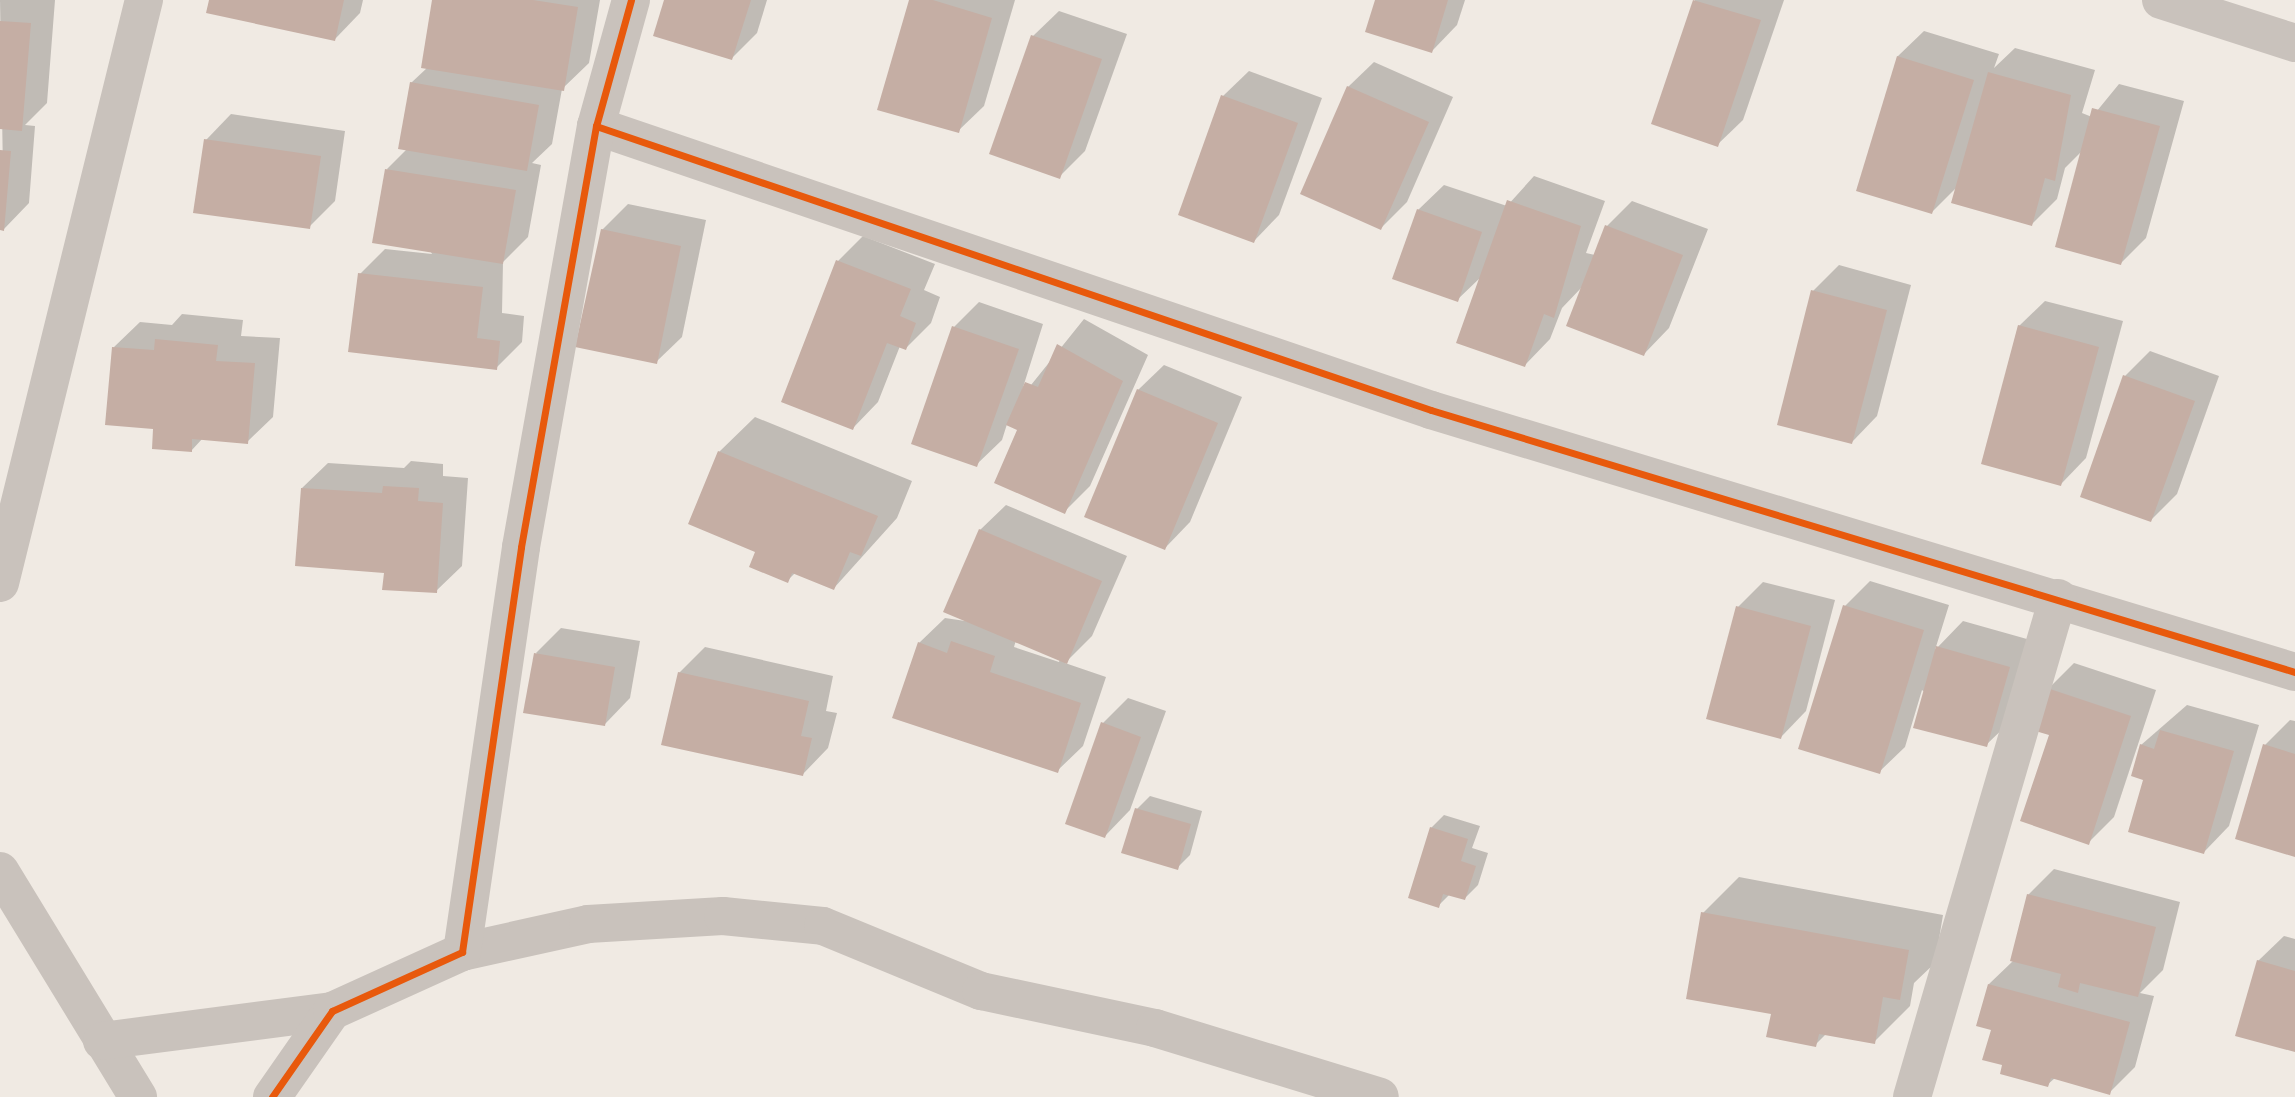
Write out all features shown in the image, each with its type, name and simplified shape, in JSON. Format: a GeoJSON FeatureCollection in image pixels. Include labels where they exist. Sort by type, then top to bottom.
{"type":"FeatureCollection","features":[{"type":"Feature","properties":{"kind":"street"},"geometry":{"type":"LineString","coordinates":[[0,583],[144,0]]}},
{"type":"Feature","properties":{"kind":"street"},"geometry":{"type":"LineString","coordinates":[[462,952],[521,547],[596,126],[631,0]]}},
{"type":"Feature","properties":{"kind":"street"},"geometry":{"type":"LineString","coordinates":[[2161,0],[2295,43]]}},
{"type":"Feature","properties":{"kind":"street"},"geometry":{"type":"LineString","coordinates":[[596,126],[1430,410],[2058,598],[2295,672]]}},
{"type":"Feature","properties":{"kind":"street"},"geometry":{"type":"LineString","coordinates":[[1912,1097],[2058,598]]}},
{"type":"Feature","properties":{"kind":"street"},"geometry":{"type":"LineString","coordinates":[[0,871],[138,1097]]}},
{"type":"Feature","properties":{"kind":"street"},"geometry":{"type":"LineString","coordinates":[[102,1041],[332,1011],[462,952],[588,924],[723,916],[823,926],[981,991],[1155,1028],[1320,1088],[1380,1097]]}},
{"type":"Feature","properties":{"kind":"street"},"geometry":{"type":"LineString","coordinates":[[272,1097],[332,1011]]}},
{"type":"Feature","properties":{"kind":"building"},"geometry":{"type":"Polygon","coordinates":[[[209,0],[344,0],[335,41],[206,13],[209,0]]]}},
{"type":"Feature","properties":{"kind":"building"},"geometry":{"type":"Polygon","coordinates":[[[432,0],[533,0],[578,7],[564,91],[421,68],[432,0]]]}},
{"type":"Feature","properties":{"kind":"building"},"geometry":{"type":"Polygon","coordinates":[[[664,0],[751,0],[732,60],[653,36],[664,0]]]}},
{"type":"Feature","properties":{"kind":"building"},"geometry":{"type":"Polygon","coordinates":[[[909,0],[933,0],[992,18],[959,133],[877,110],[909,0]]]}},
{"type":"Feature","properties":{"kind":"building"},"geometry":{"type":"Polygon","coordinates":[[[1375,0],[1448,0],[1432,53],[1365,32],[1375,0]]]}},
{"type":"Feature","properties":{"kind":"building"},"geometry":{"type":"Polygon","coordinates":[[[1693,0],[1761,20],[1718,147],[1651,124],[1693,0]]]}},
{"type":"Feature","properties":{"kind":"building"},"geometry":{"type":"Polygon","coordinates":[[[0,21],[31,23],[22,131],[0,129],[0,21]]]}},
{"type":"Feature","properties":{"kind":"building"},"geometry":{"type":"Polygon","coordinates":[[[1031,35],[1102,59],[1060,179],[989,154],[1031,35]]]}},
{"type":"Feature","properties":{"kind":"building"},"geometry":{"type":"Polygon","coordinates":[[[1897,56],[1974,80],[1932,214],[1856,191],[1897,56]]]}},
{"type":"Feature","properties":{"kind":"building"},"geometry":{"type":"Polygon","coordinates":[[[1988,72],[2071,95],[2055,181],[2045,178],[2032,226],[1951,203],[1988,72]]]}},
{"type":"Feature","properties":{"kind":"building"},"geometry":{"type":"Polygon","coordinates":[[[410,82],[539,105],[527,171],[398,149],[410,82]]]}},
{"type":"Feature","properties":{"kind":"building"},"geometry":{"type":"Polygon","coordinates":[[[1347,86],[1429,122],[1381,230],[1300,194],[1347,86]]]}},
{"type":"Feature","properties":{"kind":"building"},"geometry":{"type":"Polygon","coordinates":[[[1221,95],[1298,123],[1254,243],[1178,215],[1221,95]]]}},
{"type":"Feature","properties":{"kind":"building"},"geometry":{"type":"Polygon","coordinates":[[[2092,108],[2160,126],[2121,265],[2055,247],[2092,108]]]}},
{"type":"Feature","properties":{"kind":"building"},"geometry":{"type":"Polygon","coordinates":[[[204,139],[321,156],[310,229],[193,213],[204,139]]]}},
{"type":"Feature","properties":{"kind":"building"},"geometry":{"type":"Polygon","coordinates":[[[0,150],[11,151],[4,231],[0,230],[0,150]]]}},
{"type":"Feature","properties":{"kind":"building"},"geometry":{"type":"Polygon","coordinates":[[[385,169],[516,190],[503,264],[372,243],[385,169]]]}},
{"type":"Feature","properties":{"kind":"building"},"geometry":{"type":"Polygon","coordinates":[[[1507,200],[1581,226],[1554,318],[1544,314],[1525,367],[1456,343],[1507,200]]]}},
{"type":"Feature","properties":{"kind":"building"},"geometry":{"type":"Polygon","coordinates":[[[1417,209],[1482,232],[1458,302],[1392,279],[1417,209]]]}},
{"type":"Feature","properties":{"kind":"building"},"geometry":{"type":"Polygon","coordinates":[[[1605,225],[1683,255],[1644,356],[1566,326],[1605,225]]]}},
{"type":"Feature","properties":{"kind":"building"},"geometry":{"type":"Polygon","coordinates":[[[601,229],[681,246],[657,364],[575,347],[601,229]]]}},
{"type":"Feature","properties":{"kind":"building"},"geometry":{"type":"Polygon","coordinates":[[[836,260],[911,289],[900,316],[916,323],[906,350],[887,343],[853,430],[781,402],[836,260]]]}},
{"type":"Feature","properties":{"kind":"building"},"geometry":{"type":"Polygon","coordinates":[[[358,273],[483,287],[477,338],[500,341],[497,370],[348,352],[358,273]]]}},
{"type":"Feature","properties":{"kind":"building"},"geometry":{"type":"Polygon","coordinates":[[[1811,290],[1887,310],[1852,444],[1777,425],[1811,290]]]}},
{"type":"Feature","properties":{"kind":"building"},"geometry":{"type":"Polygon","coordinates":[[[2018,325],[2099,347],[2061,486],[1981,464],[2018,325]]]}},
{"type":"Feature","properties":{"kind":"building"},"geometry":{"type":"Polygon","coordinates":[[[952,326],[1019,349],[977,467],[911,444],[952,326]]]}},
{"type":"Feature","properties":{"kind":"building"},"geometry":{"type":"Polygon","coordinates":[[[155,339],[218,345],[216,361],[255,363],[248,444],[192,439],[192,452],[152,449],[153,429],[105,425],[112,347],[154,350],[155,339]]]}},
{"type":"Feature","properties":{"kind":"building"},"geometry":{"type":"Polygon","coordinates":[[[1057,344],[1123,381],[1065,514],[994,483],[1017,430],[1006,425],[1025,382],[1038,387],[1057,344]]]}},
{"type":"Feature","properties":{"kind":"building"},"geometry":{"type":"Polygon","coordinates":[[[2123,375],[2195,401],[2151,522],[2080,497],[2123,375]]]}},
{"type":"Feature","properties":{"kind":"building"},"geometry":{"type":"Polygon","coordinates":[[[1137,389],[1218,423],[1165,550],[1084,517],[1137,389]]]}},
{"type":"Feature","properties":{"kind":"building"},"geometry":{"type":"Polygon","coordinates":[[[718,451],[878,516],[861,556],[850,552],[834,590],[792,573],[788,583],[749,567],[755,552],[688,524],[718,451]]]}},
{"type":"Feature","properties":{"kind":"building"},"geometry":{"type":"Polygon","coordinates":[[[383,486],[419,488],[418,501],[443,503],[437,593],[382,590],[384,573],[295,566],[301,488],[382,493],[383,486]]]}},
{"type":"Feature","properties":{"kind":"building"},"geometry":{"type":"Polygon","coordinates":[[[979,529],[1102,581],[1067,664],[943,612],[979,529]]]}},
{"type":"Feature","properties":{"kind":"building"},"geometry":{"type":"Polygon","coordinates":[[[1843,605],[1924,630],[1880,774],[1798,749],[1843,605]]]}},
{"type":"Feature","properties":{"kind":"building"},"geometry":{"type":"Polygon","coordinates":[[[1736,606],[1811,626],[1781,739],[1706,719],[1736,606]]]}},
{"type":"Feature","properties":{"kind":"building"},"geometry":{"type":"Polygon","coordinates":[[[951,641],[995,656],[990,672],[1081,703],[1058,773],[892,718],[918,642],[947,653],[951,641]]]}},
{"type":"Feature","properties":{"kind":"building"},"geometry":{"type":"Polygon","coordinates":[[[1936,646],[2010,667],[1987,747],[1913,728],[1936,646]]]}},
{"type":"Feature","properties":{"kind":"building"},"geometry":{"type":"Polygon","coordinates":[[[534,653],[615,667],[605,726],[523,713],[534,653]]]}},
{"type":"Feature","properties":{"kind":"building"},"geometry":{"type":"Polygon","coordinates":[[[678,672],[809,701],[801,736],[812,738],[803,776],[661,745],[678,672]]]}},
{"type":"Feature","properties":{"kind":"building"},"geometry":{"type":"Polygon","coordinates":[[[2047,688],[2131,716],[2089,845],[2020,821],[2049,735],[2032,730],[2047,688]]]}},
{"type":"Feature","properties":{"kind":"building"},"geometry":{"type":"Polygon","coordinates":[[[1101,722],[1141,737],[1105,838],[1065,824],[1101,722]]]}},
{"type":"Feature","properties":{"kind":"building"},"geometry":{"type":"Polygon","coordinates":[[[2160,730],[2234,751],[2204,854],[2128,832],[2143,780],[2131,776],[2140,744],[2154,749],[2160,730]]]}},
{"type":"Feature","properties":{"kind":"building"},"geometry":{"type":"Polygon","coordinates":[[[2263,744],[2295,754],[2295,857],[2235,839],[2263,744]]]}},
{"type":"Feature","properties":{"kind":"building"},"geometry":{"type":"Polygon","coordinates":[[[1135,808],[1191,824],[1178,870],[1121,853],[1135,808]]]}},
{"type":"Feature","properties":{"kind":"building"},"geometry":{"type":"Polygon","coordinates":[[[1430,827],[1468,839],[1461,861],[1476,866],[1465,900],[1443,894],[1439,908],[1408,898],[1430,827]]]}},
{"type":"Feature","properties":{"kind":"building"},"geometry":{"type":"Polygon","coordinates":[[[2027,894],[2156,927],[2138,997],[2080,983],[2078,993],[2058,987],[2061,974],[2010,961],[2027,894]]]}},
{"type":"Feature","properties":{"kind":"building"},"geometry":{"type":"Polygon","coordinates":[[[1701,912],[1909,950],[1900,1000],[1883,997],[1875,1044],[1819,1034],[1816,1047],[1766,1037],[1771,1014],[1686,999],[1701,912]]]}},
{"type":"Feature","properties":{"kind":"building"},"geometry":{"type":"Polygon","coordinates":[[[2257,960],[2295,971],[2295,1052],[2235,1036],[2257,960]]]}},
{"type":"Feature","properties":{"kind":"building"},"geometry":{"type":"Polygon","coordinates":[[[1988,984],[2130,1022],[2110,1095],[2051,1078],[2048,1087],[2000,1074],[2002,1065],[1982,1060],[1991,1030],[1976,1026],[1988,984]]]}},
{"type":"Feature","properties":{"kind":"cycle path"},"geometry":{"type":"LineString","coordinates":[[631,0],[596,126],[1431,410],[2295,672]]}},
{"type":"Feature","properties":{"kind":"cycle path"},"geometry":{"type":"LineString","coordinates":[[272,1097],[332,1011],[462,952],[521,547],[596,126]]}}]}
